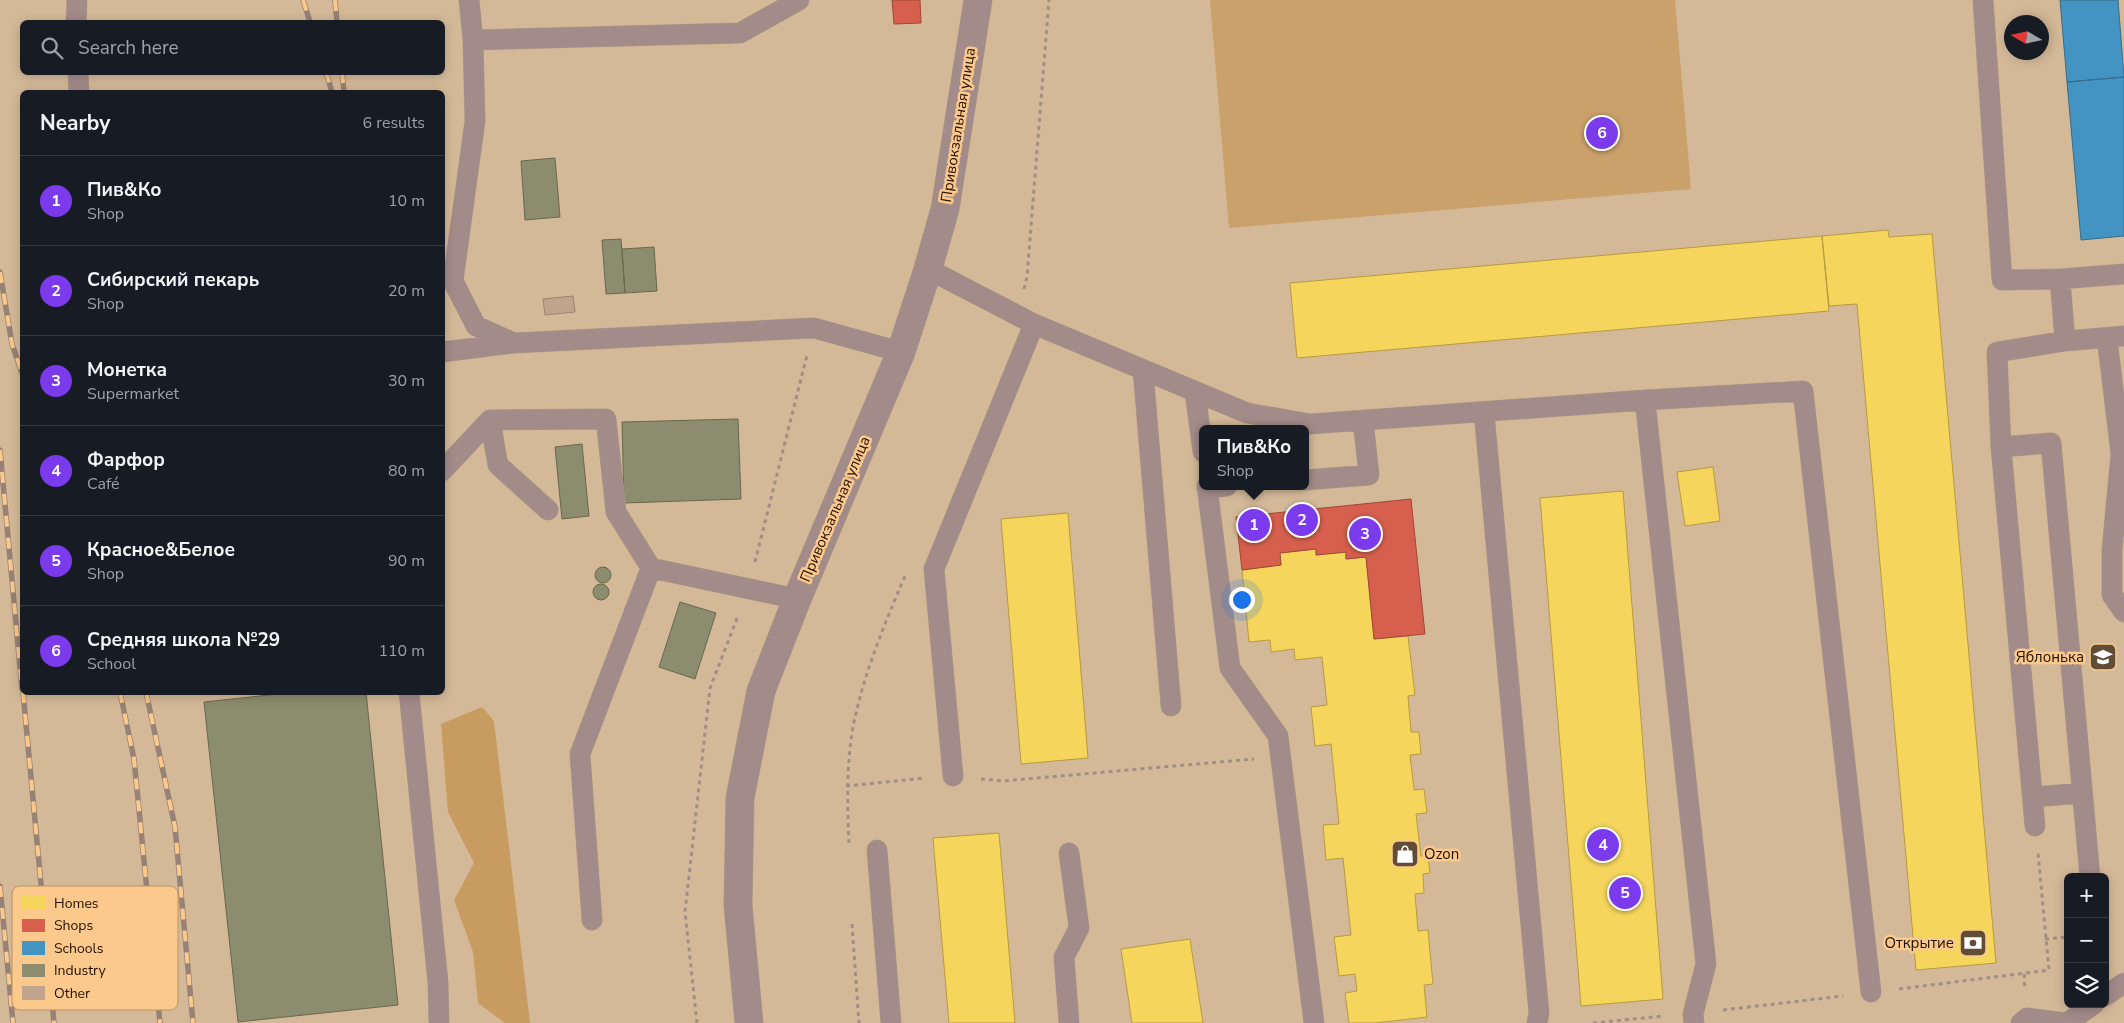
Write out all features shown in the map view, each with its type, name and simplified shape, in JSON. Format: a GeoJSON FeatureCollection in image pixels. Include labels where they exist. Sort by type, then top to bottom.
{"type":"FeatureCollection","features":[{"type":"Feature","properties":{"kind":"street","name":"Привокзальная улица"},"geometry":{"type":"LineString","coordinates":[[749,1023],[738,905],[740,798],[761,691],[797,599],[901,352],[928,269],[945,209],[978,0]]}},
{"type":"Feature","properties":{"kind":"lane"},"geometry":{"type":"LineString","coordinates":[[76,20],[77,0]]}},
{"type":"Feature","properties":{"kind":"lane"},"geometry":{"type":"LineString","coordinates":[[469,0],[473,40],[475,122],[453,281],[476,326],[514,344]]}},
{"type":"Feature","properties":{"kind":"lane"},"geometry":{"type":"LineString","coordinates":[[473,40],[740,33],[799,0]]}},
{"type":"Feature","properties":{"kind":"lane"},"geometry":{"type":"LineString","coordinates":[[1983,0],[2002,280],[2060,279],[2124,274]]}},
{"type":"Feature","properties":{"kind":"lane"},"geometry":{"type":"LineString","coordinates":[[78,75],[79,90]]}},
{"type":"Feature","properties":{"kind":"lane"},"geometry":{"type":"LineString","coordinates":[[928,269],[1034,324],[1247,414],[1310,424],[1645,400],[1803,391],[1871,992]]}},
{"type":"Feature","properties":{"kind":"lane"},"geometry":{"type":"LineString","coordinates":[[2060,279],[2065,341]]}},
{"type":"Feature","properties":{"kind":"lane"},"geometry":{"type":"LineString","coordinates":[[953,776],[934,569],[1034,324]]}},
{"type":"Feature","properties":{"kind":"lane"},"geometry":{"type":"LineString","coordinates":[[445,352],[514,344],[814,328],[901,352]]}},
{"type":"Feature","properties":{"kind":"lane"},"geometry":{"type":"LineString","coordinates":[[2035,826],[2034,797],[2001,447],[1998,352],[2065,341],[2115,337],[2123,452],[2112,550],[2112,595],[2124,612]]}},
{"type":"Feature","properties":{"kind":"lane"},"geometry":{"type":"LineString","coordinates":[[1143,370],[1171,706]]}},
{"type":"Feature","properties":{"kind":"lane"},"geometry":{"type":"LineString","coordinates":[[1195,392],[1199,425]]}},
{"type":"Feature","properties":{"kind":"lane"},"geometry":{"type":"LineString","coordinates":[[1645,400],[1706,964],[1694,1018]]}},
{"type":"Feature","properties":{"kind":"lane"},"geometry":{"type":"LineString","coordinates":[[1484,412],[1539,1013],[1537,1023]]}},
{"type":"Feature","properties":{"kind":"lane"},"geometry":{"type":"LineString","coordinates":[[445,468],[490,420],[606,419],[616,512],[651,568],[797,599]]}},
{"type":"Feature","properties":{"kind":"lane"},"geometry":{"type":"LineString","coordinates":[[490,420],[498,465],[548,510]]}},
{"type":"Feature","properties":{"kind":"lane"},"geometry":{"type":"LineString","coordinates":[[1309,480],[1369,475],[1363,420]]}},
{"type":"Feature","properties":{"kind":"lane"},"geometry":{"type":"LineString","coordinates":[[2001,447],[2051,443],[2090,873]]}},
{"type":"Feature","properties":{"kind":"lane"},"geometry":{"type":"LineString","coordinates":[[1207,490],[1230,668],[1278,736],[1314,1023]]}},
{"type":"Feature","properties":{"kind":"lane"},"geometry":{"type":"LineString","coordinates":[[592,920],[580,754],[651,568]]}},
{"type":"Feature","properties":{"kind":"lane"},"geometry":{"type":"LineString","coordinates":[[409,695],[437,973],[440,1023]]}},
{"type":"Feature","properties":{"kind":"lane"},"geometry":{"type":"LineString","coordinates":[[2034,797],[2082,794]]}},
{"type":"Feature","properties":{"kind":"lane"},"geometry":{"type":"LineString","coordinates":[[877,850],[891,1023]]}},
{"type":"Feature","properties":{"kind":"lane"},"geometry":{"type":"LineString","coordinates":[[1069,853],[1079,928],[1064,957],[1069,1023]]}},
{"type":"Feature","properties":{"kind":"lane"},"geometry":{"type":"LineString","coordinates":[[2109,993],[2124,983]]}},
{"type":"Feature","properties":{"kind":"lane"},"geometry":{"type":"LineString","coordinates":[[2020,1023],[2027,1018],[2067,1023],[2088,1008]]}},
{"type":"Feature","properties":{"kind":"path"},"geometry":{"type":"LineString","coordinates":[[846,786],[953,776],[1003,781],[1281,757]]}},
{"type":"Feature","properties":{"kind":"path"},"geometry":{"type":"LineString","coordinates":[[1593,1023],[1694,1018],[1871,992],[2049,970],[2035,826]]}},
{"type":"Feature","properties":{"kind":"path"},"geometry":{"type":"LineString","coordinates":[[2045,939],[2064,937]]}},
{"type":"Feature","properties":{"kind":"shaded area"},"geometry":{"type":"Polygon","coordinates":[[[1210,0],[1675,0],[1691,189],[1229,228],[1210,0]]]}},
{"type":"Feature","properties":{"kind":"shaded area"},"geometry":{"type":"Polygon","coordinates":[[[482,707],[494,721],[530,1023],[505,1023],[478,1003],[473,952],[454,900],[474,863],[448,812],[441,724],[482,707]]]}},
{"type":"Feature","properties":{"kind":"building: Homes"},"geometry":{"type":"Polygon","coordinates":[[[1888,230],[1889,237],[1932,234],[1996,963],[1916,970],[1857,304],[1829,306],[1822,236],[1888,230]]]}},
{"type":"Feature","properties":{"kind":"building: Homes"},"geometry":{"type":"Polygon","coordinates":[[[1822,236],[1829,311],[1297,358],[1290,283],[1822,236]]]}},
{"type":"Feature","properties":{"kind":"building: Homes"},"geometry":{"type":"Polygon","coordinates":[[[1713,467],[1720,521],[1685,526],[1677,472],[1713,467]]]}},
{"type":"Feature","properties":{"kind":"building: Homes"},"geometry":{"type":"Polygon","coordinates":[[[1623,491],[1663,999],[1581,1006],[1540,498],[1623,491]]]}},
{"type":"Feature","properties":{"kind":"building: Homes"},"geometry":{"type":"Polygon","coordinates":[[[1068,513],[1088,758],[1021,764],[1001,519],[1068,513]]]}},
{"type":"Feature","properties":{"kind":"building: Homes"},"geometry":{"type":"Polygon","coordinates":[[[1316,549],[1316,555],[1346,552],[1346,559],[1366,557],[1374,639],[1408,636],[1415,695],[1408,696],[1411,732],[1419,732],[1421,754],[1410,755],[1414,790],[1424,789],[1427,813],[1416,814],[1421,856],[1428,856],[1430,873],[1423,874],[1424,893],[1415,894],[1418,931],[1428,930],[1433,984],[1424,985],[1427,1017],[1375,1023],[1349,1023],[1345,993],[1357,991],[1355,974],[1339,976],[1334,937],[1351,935],[1343,858],[1326,860],[1323,825],[1339,824],[1331,744],[1315,746],[1311,707],[1327,705],[1322,657],[1295,660],[1294,649],[1271,652],[1270,640],[1249,642],[1242,570],[1281,565],[1280,553],[1316,549]]]}},
{"type":"Feature","properties":{"kind":"building: Homes"},"geometry":{"type":"Polygon","coordinates":[[[999,833],[1015,1023],[949,1023],[933,838],[999,833]]]}},
{"type":"Feature","properties":{"kind":"building: Homes"},"geometry":{"type":"Polygon","coordinates":[[[1190,939],[1203,1023],[1132,1023],[1121,949],[1190,939]]]}},
{"type":"Feature","properties":{"kind":"building: Shops"},"geometry":{"type":"Polygon","coordinates":[[[892,0],[920,0],[921,23],[894,24],[892,0]]]}},
{"type":"Feature","properties":{"kind":"building: Shops"},"geometry":{"type":"Polygon","coordinates":[[[1411,499],[1425,634],[1374,639],[1366,557],[1346,559],[1346,552],[1316,555],[1316,549],[1280,553],[1281,565],[1242,570],[1236,517],[1411,499]]]}},
{"type":"Feature","properties":{"kind":"building: Schools"},"geometry":{"type":"Polygon","coordinates":[[[2060,0],[2118,0],[2124,77],[2067,82],[2060,0]]]}},
{"type":"Feature","properties":{"kind":"building: Schools"},"geometry":{"type":"Polygon","coordinates":[[[2124,77],[2124,236],[2081,240],[2067,82],[2124,77]]]}},
{"type":"Feature","properties":{"kind":"building: Industry"},"geometry":{"type":"Polygon","coordinates":[[[555,158],[560,217],[525,220],[521,161],[555,158]]]}},
{"type":"Feature","properties":{"kind":"building: Industry"},"geometry":{"type":"Polygon","coordinates":[[[621,239],[625,293],[606,294],[602,240],[621,239]]]}},
{"type":"Feature","properties":{"kind":"building: Industry"},"geometry":{"type":"Polygon","coordinates":[[[654,247],[657,291],[625,293],[622,249],[654,247]]]}},
{"type":"Feature","properties":{"kind":"building: Industry"},"geometry":{"type":"Polygon","coordinates":[[[738,419],[741,499],[624,503],[622,422],[738,419]]]}},
{"type":"Feature","properties":{"kind":"building: Industry"},"geometry":{"type":"Polygon","coordinates":[[[582,444],[589,516],[562,519],[555,447],[582,444]]]}},
{"type":"Feature","properties":{"kind":"building: Industry"},"geometry":{"type":"Polygon","coordinates":[[[603,567],[611,575],[603,583],[595,575],[603,567]]]}},
{"type":"Feature","properties":{"kind":"building: Industry"},"geometry":{"type":"Polygon","coordinates":[[[601,584],[609,592],[601,600],[593,592],[601,584]]]}},
{"type":"Feature","properties":{"kind":"building: Industry"},"geometry":{"type":"Polygon","coordinates":[[[680,602],[716,613],[695,679],[659,667],[680,602]]]}},
{"type":"Feature","properties":{"kind":"building: Industry"},"geometry":{"type":"Polygon","coordinates":[[[269,695],[366,695],[398,1005],[238,1022],[204,702],[269,695]]]}},
{"type":"Feature","properties":{"kind":"building: Other"},"geometry":{"type":"Polygon","coordinates":[[[573,296],[575,312],[545,315],[543,299],[573,296]]]}},
{"type":"Feature","properties":{"kind":"railway"},"geometry":{"type":"LineString","coordinates":[[303,0],[309,20]]}},
{"type":"Feature","properties":{"kind":"railway"},"geometry":{"type":"LineString","coordinates":[[335,0],[337,20]]}},
{"type":"Feature","properties":{"kind":"railway"},"geometry":{"type":"LineString","coordinates":[[327,75],[331,90]]}},
{"type":"Feature","properties":{"kind":"railway"},"geometry":{"type":"LineString","coordinates":[[342,75],[344,90]]}},
{"type":"Feature","properties":{"kind":"railway"},"geometry":{"type":"LineString","coordinates":[[0,272],[12,344],[20,367]]}},
{"type":"Feature","properties":{"kind":"railway"},"geometry":{"type":"LineString","coordinates":[[0,450],[20,667]]}},
{"type":"Feature","properties":{"kind":"railway"},"geometry":{"type":"LineString","coordinates":[[23,695],[41,886]]}},
{"type":"Feature","properties":{"kind":"railway"},"geometry":{"type":"LineString","coordinates":[[121,695],[134,759],[147,886]]}},
{"type":"Feature","properties":{"kind":"railway"},"geometry":{"type":"LineString","coordinates":[[147,695],[175,827],[193,1023]]}},
{"type":"Feature","properties":{"kind":"railway"},"geometry":{"type":"LineString","coordinates":[[0,886],[13,1023]]}},
{"type":"Feature","properties":{"kind":"railway"},"geometry":{"type":"LineString","coordinates":[[53,1010],[54,1023]]}},
{"type":"Feature","properties":{"kind":"railway"},"geometry":{"type":"LineString","coordinates":[[159,1010],[160,1023]]}},
{"type":"Feature","properties":{"kind":"place","name":"Средняя школа №29"},"geometry":{"type":"Point","coordinates":[1602,133]}},
{"type":"Feature","properties":{"kind":"place","name":"Сибирский пекарь"},"geometry":{"type":"Point","coordinates":[1302,520]}},
{"type":"Feature","properties":{"kind":"place","name":"Пив&Ко"},"geometry":{"type":"Point","coordinates":[1254,525]}},
{"type":"Feature","properties":{"kind":"place","name":"Монетка"},"geometry":{"type":"Point","coordinates":[1365,534]}},
{"type":"Feature","properties":{"kind":"place","name":"Яблонька"},"geometry":{"type":"Point","coordinates":[2103,657]}},
{"type":"Feature","properties":{"kind":"place","name":"Фарфор"},"geometry":{"type":"Point","coordinates":[1603,845]}},
{"type":"Feature","properties":{"kind":"place","name":"Ozon"},"geometry":{"type":"Point","coordinates":[1405,854]}},
{"type":"Feature","properties":{"kind":"place","name":"Красное&Белое"},"geometry":{"type":"Point","coordinates":[1625,893]}},
{"type":"Feature","properties":{"kind":"place","name":"Открытие"},"geometry":{"type":"Point","coordinates":[1973,943]}}]}
